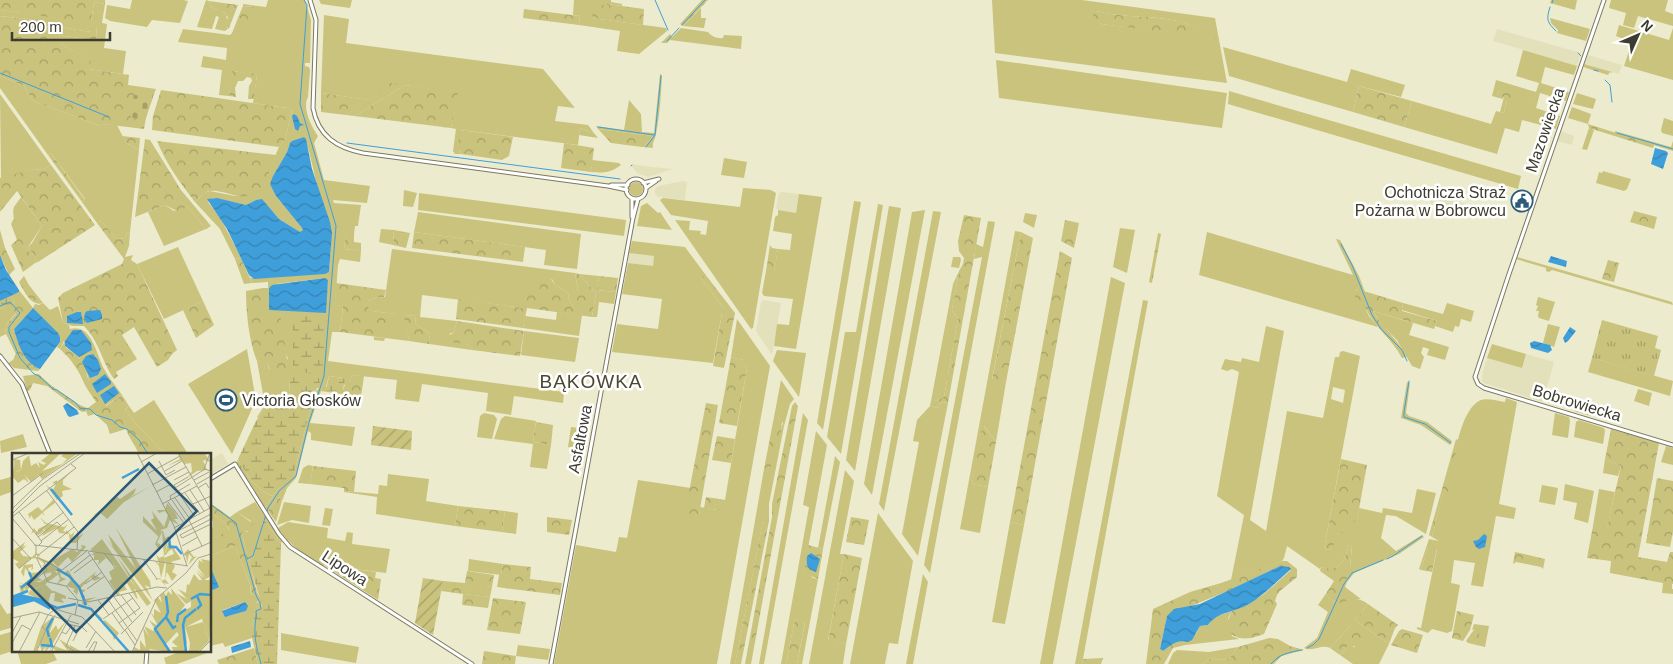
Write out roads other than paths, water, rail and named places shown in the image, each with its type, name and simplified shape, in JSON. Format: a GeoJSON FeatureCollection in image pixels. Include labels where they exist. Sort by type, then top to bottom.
{"type":"FeatureCollection","features":[{"type":"Feature","properties":{"kind":"street"},"geometry":{"type":"LineString","coordinates":[[310,0],[316,20],[313,108],[316,121],[321,130],[336,145],[363,153],[627,190]]}},
{"type":"Feature","properties":{"kind":"street","name":"Mazowiecka"},"geometry":{"type":"LineString","coordinates":[[1476,381],[1475,375],[1488,333],[1604,0]]}},
{"type":"Feature","properties":{"kind":"street"},"geometry":{"type":"LineString","coordinates":[[608,186],[628,185],[635,180],[643,183],[659,179],[646,188],[643,196],[638,199],[632,198],[627,190],[628,185]]}},
{"type":"Feature","properties":{"kind":"street"},"geometry":{"type":"LineString","coordinates":[[643,183],[646,188]]}},
{"type":"Feature","properties":{"kind":"street","name":"Asfaltowa"},"geometry":{"type":"LineString","coordinates":[[632,198],[633,218]]}},
{"type":"Feature","properties":{"kind":"street","name":"Asfaltowa"},"geometry":{"type":"LineString","coordinates":[[551,664],[638,199]]}},
{"type":"Feature","properties":{"kind":"street"},"geometry":{"type":"LineString","coordinates":[[0,356],[22,384],[50,453]]}},
{"type":"Feature","properties":{"kind":"street","name":"Bobrowiecka"},"geometry":{"type":"LineString","coordinates":[[1476,381],[1484,388],[1673,445]]}},
{"type":"Feature","properties":{"kind":"street","name":"Lipowa"},"geometry":{"type":"LineString","coordinates":[[211,478],[234,464],[284,541],[290,547],[472,664]]}},
{"type":"Feature","properties":{"kind":"water"},"geometry":{"type":"Polygon","coordinates":[[[294,114],[300,123],[304,125],[300,126],[298,131],[295,129],[292,116],[294,114]]]}},
{"type":"Feature","properties":{"kind":"water"},"geometry":{"type":"Polygon","coordinates":[[[304,137],[312,169],[330,222],[332,233],[329,272],[325,274],[254,279],[249,275],[227,229],[207,199],[217,198],[246,205],[262,199],[279,219],[300,232],[303,230],[302,228],[276,196],[270,184],[290,143],[304,137]]]}},
{"type":"Feature","properties":{"kind":"water"},"geometry":{"type":"Polygon","coordinates":[[[1655,148],[1668,153],[1663,169],[1651,164],[1655,148]]]}},
{"type":"Feature","properties":{"kind":"water"},"geometry":{"type":"Polygon","coordinates":[[[0,255],[6,270],[19,292],[0,301],[0,255]]]}},
{"type":"Feature","properties":{"kind":"water"},"geometry":{"type":"Polygon","coordinates":[[[1551,256],[1567,261],[1566,267],[1548,262],[1551,256]]]}},
{"type":"Feature","properties":{"kind":"water"},"geometry":{"type":"Polygon","coordinates":[[[325,278],[328,280],[326,313],[269,310],[269,288],[272,285],[325,278]]]}},
{"type":"Feature","properties":{"kind":"water"},"geometry":{"type":"Polygon","coordinates":[[[33,308],[60,337],[60,342],[40,369],[26,358],[14,329],[33,308]]]}},
{"type":"Feature","properties":{"kind":"water"},"geometry":{"type":"Polygon","coordinates":[[[100,310],[102,319],[87,323],[84,319],[87,311],[100,310]]]}},
{"type":"Feature","properties":{"kind":"water"},"geometry":{"type":"Polygon","coordinates":[[[81,312],[83,324],[67,323],[67,316],[81,312]]]}},
{"type":"Feature","properties":{"kind":"water"},"geometry":{"type":"Polygon","coordinates":[[[1570,327],[1576,331],[1565,343],[1563,338],[1570,327]]]}},
{"type":"Feature","properties":{"kind":"water"},"geometry":{"type":"Polygon","coordinates":[[[73,330],[81,330],[91,343],[92,350],[79,357],[65,346],[65,341],[73,330]]]}},
{"type":"Feature","properties":{"kind":"water"},"geometry":{"type":"Polygon","coordinates":[[[1534,341],[1550,345],[1552,350],[1548,353],[1531,348],[1530,343],[1534,341]]]}},
{"type":"Feature","properties":{"kind":"water"},"geometry":{"type":"Polygon","coordinates":[[[93,354],[98,360],[101,369],[98,375],[90,378],[82,362],[86,356],[93,354]]]}},
{"type":"Feature","properties":{"kind":"water"},"geometry":{"type":"Polygon","coordinates":[[[105,374],[111,384],[97,393],[92,384],[105,374]]]}},
{"type":"Feature","properties":{"kind":"water"},"geometry":{"type":"Polygon","coordinates":[[[114,386],[119,393],[105,404],[100,395],[114,386]]]}},
{"type":"Feature","properties":{"kind":"water"},"geometry":{"type":"Polygon","coordinates":[[[67,403],[77,410],[79,414],[68,416],[63,406],[67,403]]]}},
{"type":"Feature","properties":{"kind":"water"},"geometry":{"type":"Polygon","coordinates":[[[1484,534],[1487,536],[1485,547],[1479,549],[1473,541],[1478,540],[1484,534]]]}},
{"type":"Feature","properties":{"kind":"water"},"geometry":{"type":"Polygon","coordinates":[[[811,553],[820,559],[816,572],[811,570],[807,564],[807,556],[811,553]]]}},
{"type":"Feature","properties":{"kind":"water"},"geometry":{"type":"Polygon","coordinates":[[[1280,566],[1291,569],[1255,600],[1217,617],[1208,625],[1200,626],[1192,640],[1178,642],[1163,651],[1160,649],[1167,616],[1174,609],[1200,604],[1280,566]]]}},
{"type":"Feature","properties":{"kind":"water"},"geometry":{"type":"Polygon","coordinates":[[[211,571],[219,587],[213,590],[211,587],[211,571]]]}},
{"type":"Feature","properties":{"kind":"water"},"geometry":{"type":"Polygon","coordinates":[[[245,602],[248,606],[246,611],[225,617],[222,611],[245,602]]]}},
{"type":"Feature","properties":{"kind":"water"},"geometry":{"type":"Polygon","coordinates":[[[250,641],[251,647],[232,653],[231,647],[250,641]]]}},
{"type":"Feature","properties":{"kind":"waterway"},"geometry":{"type":"LineString","coordinates":[[247,559],[253,556],[268,508],[279,491],[296,476],[309,422],[324,376],[336,226],[300,104],[307,5],[304,0]]}},
{"type":"Feature","properties":{"kind":"waterway"},"geometry":{"type":"LineString","coordinates":[[655,0],[668,30]]}},
{"type":"Feature","properties":{"kind":"waterway"},"geometry":{"type":"LineString","coordinates":[[682,25],[705,0]]}},
{"type":"Feature","properties":{"kind":"waterway"},"geometry":{"type":"LineString","coordinates":[[1550,7],[1548,21],[1556,31]]}},
{"type":"Feature","properties":{"kind":"waterway"},"geometry":{"type":"LineString","coordinates":[[667,41],[679,28]]}},
{"type":"Feature","properties":{"kind":"waterway"},"geometry":{"type":"LineString","coordinates":[[1578,53],[1581,56]]}},
{"type":"Feature","properties":{"kind":"waterway"},"geometry":{"type":"LineString","coordinates":[[1594,70],[1598,71]]}},
{"type":"Feature","properties":{"kind":"waterway"},"geometry":{"type":"LineString","coordinates":[[0,73],[109,117]]}},
{"type":"Feature","properties":{"kind":"waterway"},"geometry":{"type":"LineString","coordinates":[[646,147],[655,135],[661,76]]}},
{"type":"Feature","properties":{"kind":"waterway"},"geometry":{"type":"LineString","coordinates":[[1605,80],[1610,85],[1612,102]]}},
{"type":"Feature","properties":{"kind":"waterway"},"geometry":{"type":"LineString","coordinates":[[598,127],[654,135]]}},
{"type":"Feature","properties":{"kind":"waterway"},"geometry":{"type":"LineString","coordinates":[[1617,133],[1673,149]]}},
{"type":"Feature","properties":{"kind":"waterway"},"geometry":{"type":"LineString","coordinates":[[347,143],[620,179]]}},
{"type":"Feature","properties":{"kind":"waterway"},"geometry":{"type":"LineString","coordinates":[[1341,244],[1352,265],[1372,315],[1381,329],[1402,350],[1407,361]]}},
{"type":"Feature","properties":{"kind":"waterway"},"geometry":{"type":"LineString","coordinates":[[0,306],[10,302],[20,313],[9,327],[9,332],[20,358],[34,374],[39,376],[53,389],[76,403],[80,408],[90,409],[96,415],[112,420],[120,427],[127,429],[139,440],[147,453]]}},
{"type":"Feature","properties":{"kind":"waterway"},"geometry":{"type":"LineString","coordinates":[[1409,381],[1404,417],[1425,424],[1451,443]]}},
{"type":"Feature","properties":{"kind":"waterway"},"geometry":{"type":"LineString","coordinates":[[211,505],[236,523],[256,595],[260,603],[261,609],[256,611],[255,632],[256,646],[261,664]]}},
{"type":"Feature","properties":{"kind":"waterway"},"geometry":{"type":"LineString","coordinates":[[1387,559],[1422,536]]}},
{"type":"Feature","properties":{"kind":"waterway"},"geometry":{"type":"LineString","coordinates":[[1307,648],[1319,639],[1344,584],[1352,573],[1383,560]]}},
{"type":"Feature","properties":{"kind":"waterway"},"geometry":{"type":"LineString","coordinates":[[1271,664],[1281,656],[1302,650]]}},
{"type":"Feature","properties":{"kind":"place","name":"Ochotnicza Straż Pożarna w Bobrowcu"},"geometry":{"type":"Point","coordinates":[1522,201]}},
{"type":"Feature","properties":{"kind":"place","name":"Victoria Głosków"},"geometry":{"type":"Point","coordinates":[226,400]}},
{"type":"Feature","properties":{"kind":"district","name":"BĄKÓWKA"},"geometry":{"type":"Point","coordinates":[591,381]}}]}
